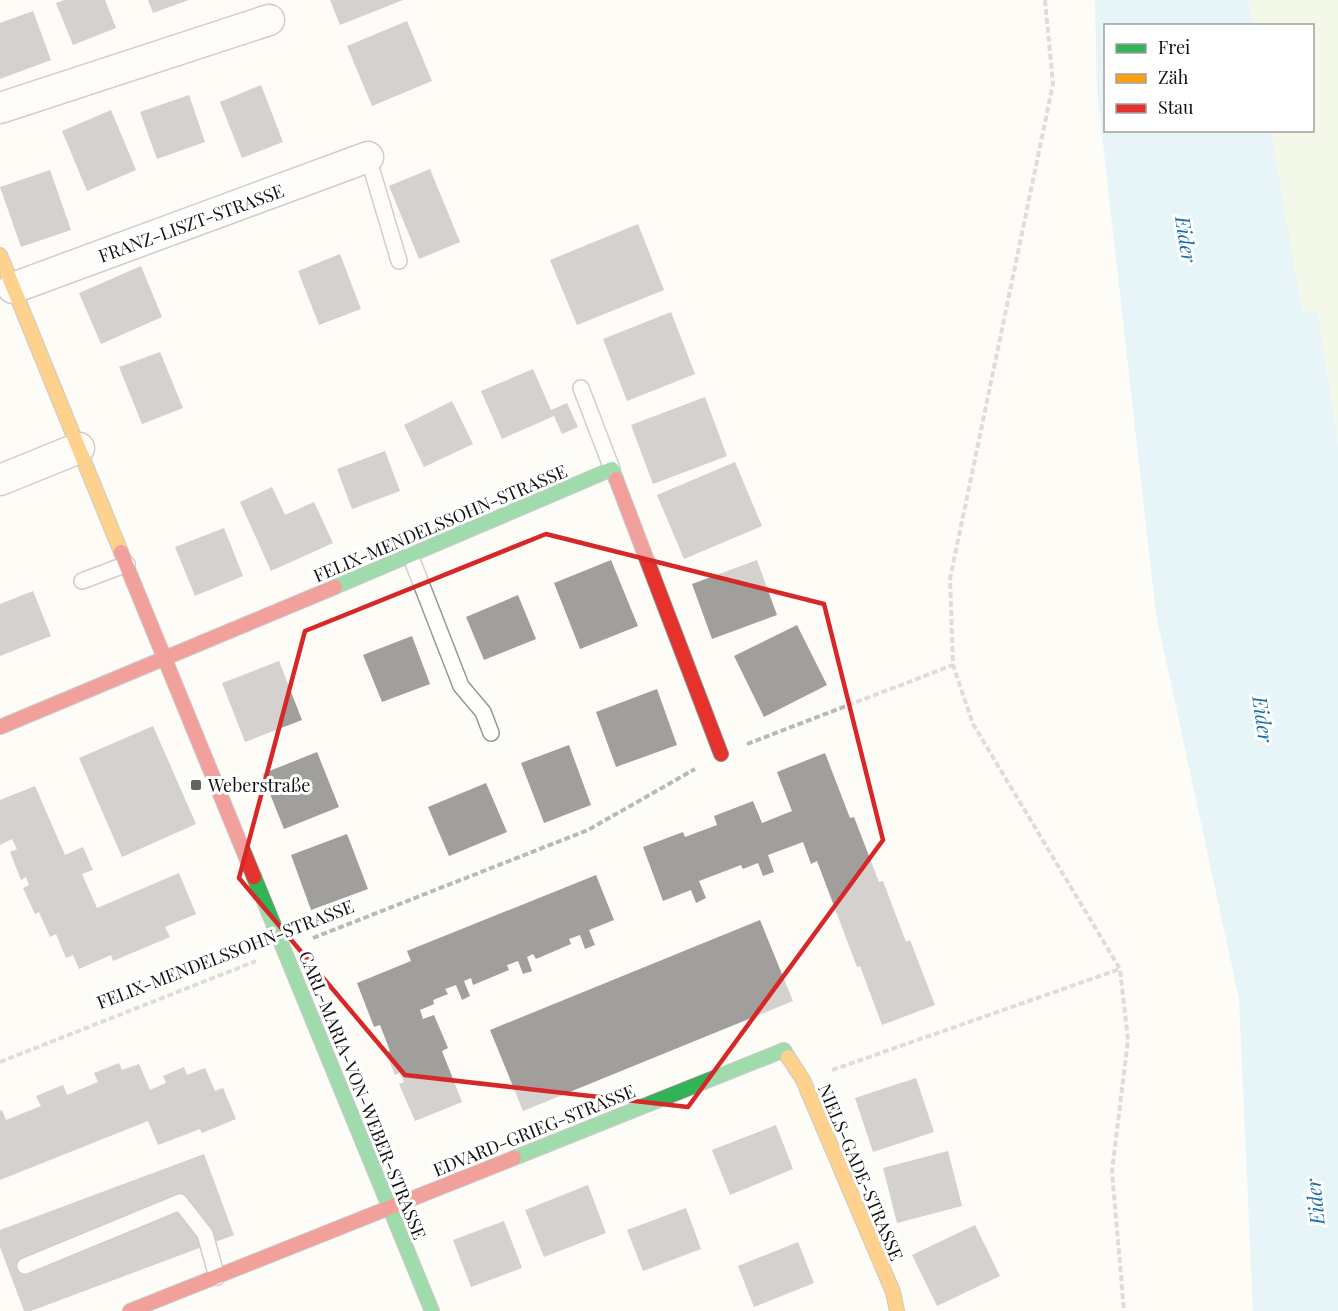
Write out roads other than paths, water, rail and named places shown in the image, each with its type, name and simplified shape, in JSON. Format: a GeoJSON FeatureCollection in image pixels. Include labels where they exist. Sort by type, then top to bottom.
{"type":"FeatureCollection","features":[{"type":"Feature","properties":{"kind":"street"},"geometry":{"type":"LineString","coordinates":[[0,108],[269,20]]}},
{"type":"Feature","properties":{"kind":"street","name":"FRANZ-LISZT-STRASSE"},"geometry":{"type":"LineString","coordinates":[[13,288],[368,158]]}},
{"type":"Feature","properties":{"kind":"street"},"geometry":{"type":"LineString","coordinates":[[0,255],[165,659]]}},
{"type":"Feature","properties":{"kind":"street"},"geometry":{"type":"LineString","coordinates":[[0,480],[79,448]]}},
{"type":"Feature","properties":{"kind":"street"},"geometry":{"type":"LineString","coordinates":[[612,469],[721,754]]}},
{"type":"Feature","properties":{"kind":"street","name":"FELIX-MENDELSSOHN-STRASSE"},"geometry":{"type":"LineString","coordinates":[[0,727],[612,469]]}},
{"type":"Feature","properties":{"kind":"street","name":"CARL-MARIA-VON-WEBER-STRASSE"},"geometry":{"type":"LineString","coordinates":[[165,659],[432,1311]]}},
{"type":"Feature","properties":{"kind":"street","name":"EDVARD-GRIEG-STRASSE"},"geometry":{"type":"LineString","coordinates":[[130,1311],[165,1304],[217,1277],[784,1050]]}},
{"type":"Feature","properties":{"kind":"street","name":"NIELS-GADE-STRASSE"},"geometry":{"type":"LineString","coordinates":[[784,1050],[803,1080],[893,1292],[897,1311]]}},
{"type":"Feature","properties":{"kind":"lane"},"geometry":{"type":"LineString","coordinates":[[368,158],[399,261]]}},
{"type":"Feature","properties":{"kind":"lane"},"geometry":{"type":"LineString","coordinates":[[581,388],[612,469]]}},
{"type":"Feature","properties":{"kind":"lane"},"geometry":{"type":"LineString","coordinates":[[410,555],[461,686],[483,712],[491,733]]}},
{"type":"Feature","properties":{"kind":"lane"},"geometry":{"type":"LineString","coordinates":[[82,581],[127,564]]}},
{"type":"Feature","properties":{"kind":"lane"},"geometry":{"type":"LineString","coordinates":[[25,1266],[180,1202],[204,1234],[217,1277]]}},
{"type":"Feature","properties":{"kind":"water","name":"Eider"},"geometry":{"type":"Polygon","coordinates":[[[1095,0],[1248,0],[1253,24],[1104,24],[1104,132],[1271,132],[1302,310],[1318,313],[1338,443],[1338,1311],[1253,1311],[1239,999],[1156,614],[1097,90],[1095,0]]]}},
{"type":"Feature","properties":{"kind":"place","name":"Weberstraße"},"geometry":{"type":"Point","coordinates":[196,785]}}]}
